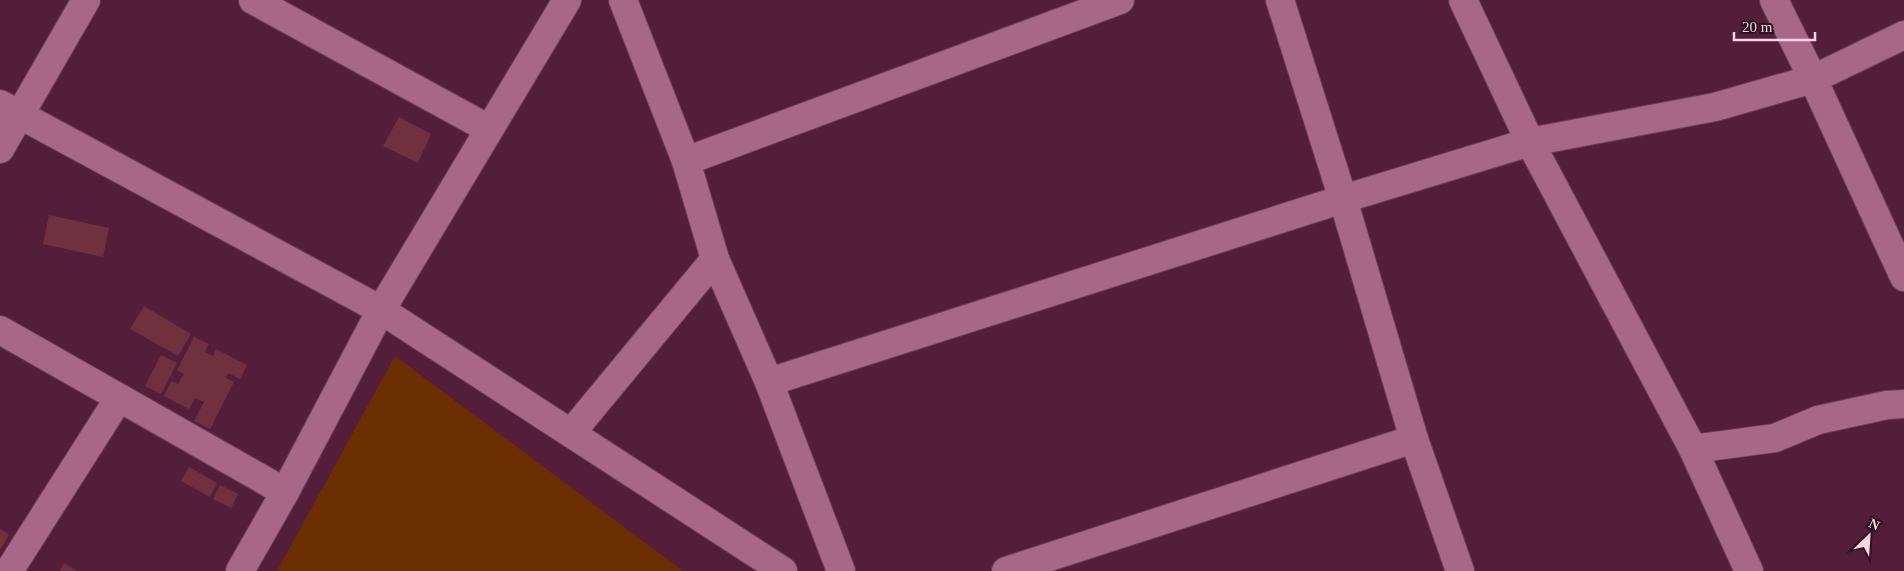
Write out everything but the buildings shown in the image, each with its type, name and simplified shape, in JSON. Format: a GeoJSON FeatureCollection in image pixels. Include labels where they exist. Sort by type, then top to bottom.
{"type":"FeatureCollection","features":[{"type":"Feature","properties":{"kind":"street"},"geometry":{"type":"LineString","coordinates":[[0,149],[9,109],[86,0]]}},
{"type":"Feature","properties":{"kind":"street"},"geometry":{"type":"LineString","coordinates":[[253,0],[489,129]]}},
{"type":"Feature","properties":{"kind":"street"},"geometry":{"type":"LineString","coordinates":[[624,0],[686,161],[715,259],[769,382],[841,571]]}},
{"type":"Feature","properties":{"kind":"street"},"geometry":{"type":"LineString","coordinates":[[686,161],[1120,0]]}},
{"type":"Feature","properties":{"kind":"street"},"geometry":{"type":"LineString","coordinates":[[1280,0],[1343,199],[1414,439],[1460,571]]}},
{"type":"Feature","properties":{"kind":"street"},"geometry":{"type":"LineString","coordinates":[[1463,0],[1530,142],[1693,448],[1749,571]]}},
{"type":"Feature","properties":{"kind":"street"},"geometry":{"type":"LineString","coordinates":[[1774,0],[1814,80],[1904,277]]}},
{"type":"Feature","properties":{"kind":"street"},"geometry":{"type":"LineString","coordinates":[[240,571],[285,492],[381,310],[563,2]]}},
{"type":"Feature","properties":{"kind":"street"},"geometry":{"type":"LineString","coordinates":[[769,382],[1343,199],[1530,142],[1715,107],[1814,80],[1904,35]]}},
{"type":"Feature","properties":{"kind":"street"},"geometry":{"type":"LineString","coordinates":[[9,109],[381,310],[783,571]]}},
{"type":"Feature","properties":{"kind":"street"},"geometry":{"type":"LineString","coordinates":[[571,433],[715,259]]}},
{"type":"Feature","properties":{"kind":"street"},"geometry":{"type":"LineString","coordinates":[[0,330],[285,492]]}},
{"type":"Feature","properties":{"kind":"street"},"geometry":{"type":"LineString","coordinates":[[9,571],[119,398]]}},
{"type":"Feature","properties":{"kind":"street"},"geometry":{"type":"LineString","coordinates":[[1693,448],[1775,438],[1818,420],[1887,405],[1904,404]]}},
{"type":"Feature","properties":{"kind":"street"},"geometry":{"type":"LineString","coordinates":[[1006,571],[1414,439]]}},
{"type":"Feature","properties":{"kind":"shaded area"},"geometry":{"type":"Polygon","coordinates":[[[395,356],[683,571],[277,571],[395,356]]]}}]}
